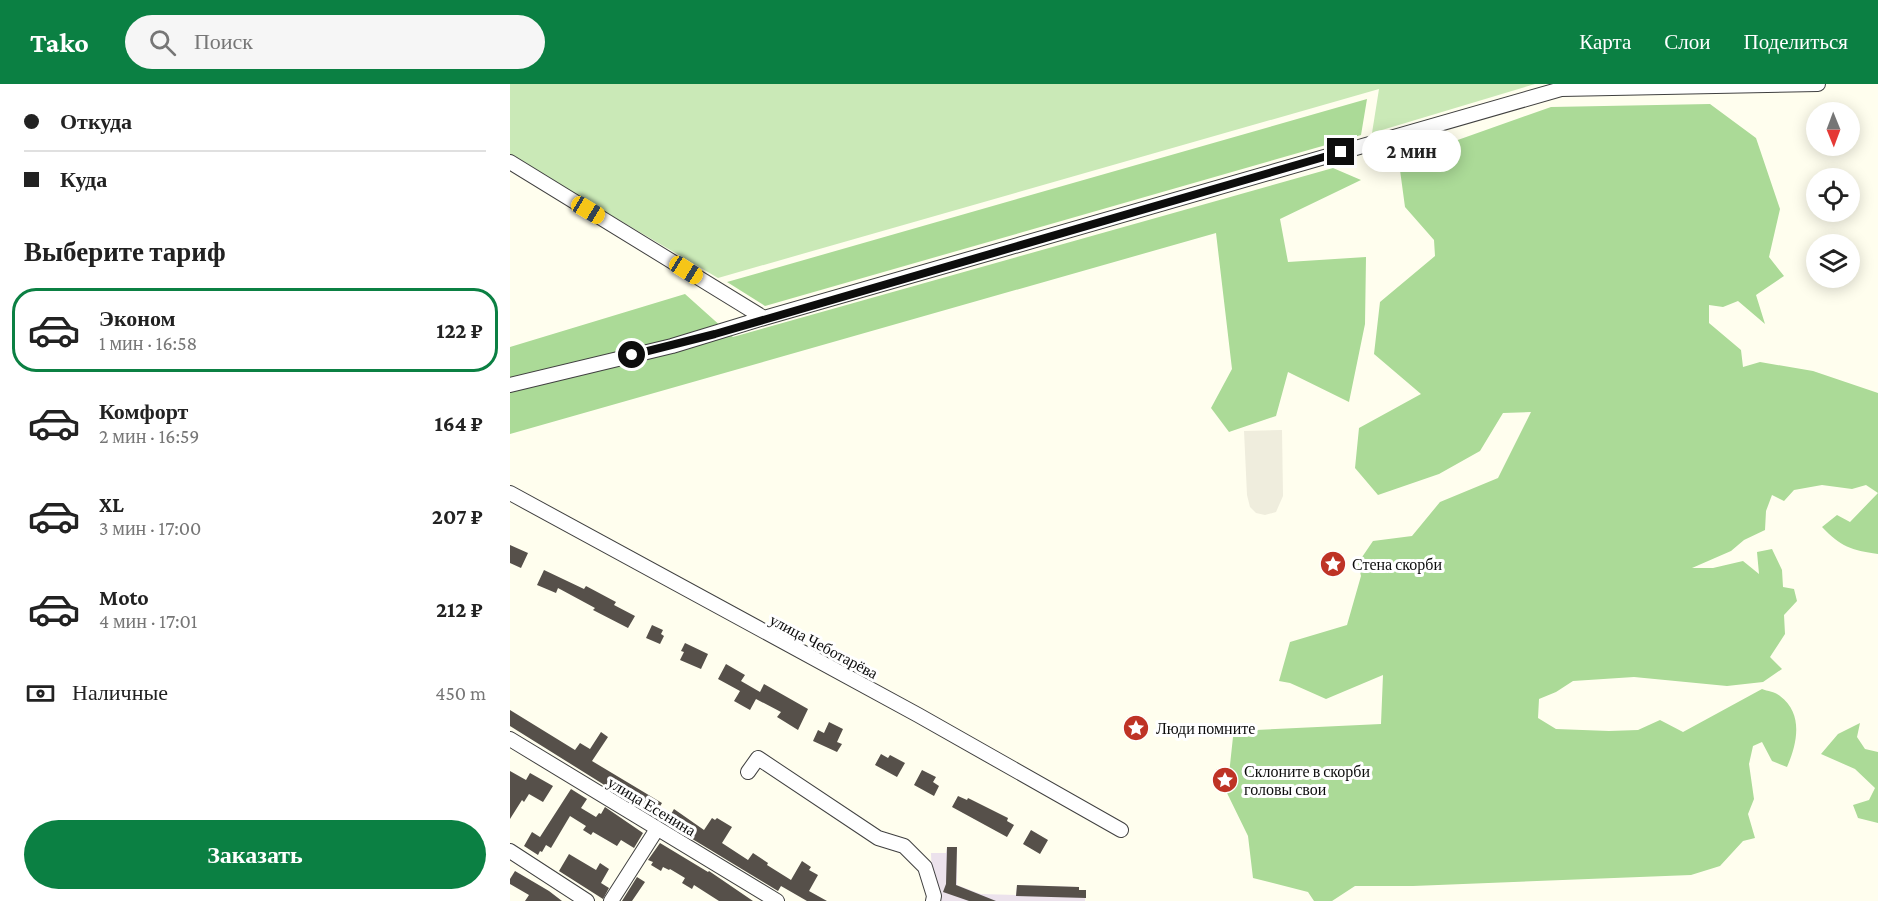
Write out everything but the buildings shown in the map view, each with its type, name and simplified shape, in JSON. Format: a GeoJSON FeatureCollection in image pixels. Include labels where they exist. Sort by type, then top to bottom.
{"type":"FeatureCollection","features":[{"type":"Feature","properties":{"kind":"street"},"geometry":{"type":"LineString","coordinates":[[510,385],[672,346],[1561,89],[1818,84]]}},
{"type":"Feature","properties":{"kind":"street"},"geometry":{"type":"LineString","coordinates":[[510,162],[764,318]]}},
{"type":"Feature","properties":{"kind":"street","name":"улица Чеботарёва"},"geometry":{"type":"LineString","coordinates":[[510,493],[918,715],[1121,830]]}},
{"type":"Feature","properties":{"kind":"street","name":"улица Есенина"},"geometry":{"type":"LineString","coordinates":[[510,739],[777,901]]}},
{"type":"Feature","properties":{"kind":"street"},"geometry":{"type":"LineString","coordinates":[[748,772],[758,758],[878,838],[904,846],[925,867],[934,896],[933,901]]}},
{"type":"Feature","properties":{"kind":"street"},"geometry":{"type":"LineString","coordinates":[[611,901],[657,829]]}},
{"type":"Feature","properties":{"kind":"street"},"geometry":{"type":"LineString","coordinates":[[510,851],[587,901]]}},
{"type":"Feature","properties":{"kind":"shaded area"},"geometry":{"type":"Polygon","coordinates":[[[1282,430],[1283,496],[1276,512],[1265,515],[1256,513],[1250,507],[1247,495],[1244,431],[1282,430]]]}},
{"type":"Feature","properties":{"kind":"shaded area"},"geometry":{"type":"Polygon","coordinates":[[[947,847],[957,847],[957,885],[981,894],[1016,895],[1017,885],[1079,887],[1079,890],[1086,890],[1085,901],[939,901],[932,880],[931,853],[946,853],[947,847]]]}},
{"type":"Feature","properties":{"kind":"green space"},"geometry":{"type":"Polygon","coordinates":[[[510,84],[1535,84],[1372,133],[1379,89],[718,278],[510,156],[510,84]]]}},
{"type":"Feature","properties":{"kind":"green space"},"geometry":{"type":"Polygon","coordinates":[[[1367,99],[1361,135],[765,306],[727,282],[1367,99]]]}},
{"type":"Feature","properties":{"kind":"green space"},"geometry":{"type":"Polygon","coordinates":[[[1710,104],[1756,138],[1780,209],[1769,257],[1784,276],[1756,295],[1765,324],[1738,301],[1723,307],[1709,305],[1709,323],[1741,350],[1743,367],[1760,362],[1813,371],[1878,393],[1878,493],[1866,485],[1852,489],[1822,485],[1794,490],[1784,501],[1772,495],[1766,511],[1765,530],[1744,540],[1731,551],[1692,568],[1713,568],[1743,561],[1759,574],[1757,552],[1772,549],[1782,570],[1783,587],[1794,589],[1797,601],[1784,615],[1785,634],[1770,657],[1782,669],[1763,682],[1727,686],[1634,677],[1573,681],[1539,699],[1538,718],[1556,729],[1609,731],[1638,730],[1660,720],[1683,732],[1762,689],[1778,695],[1788,703],[1793,711],[1796,739],[1787,767],[1772,761],[1762,742],[1753,746],[1749,764],[1754,799],[1748,814],[1755,838],[1743,841],[1720,866],[1691,875],[1413,886],[1355,886],[1332,901],[1314,901],[1308,892],[1253,878],[1248,836],[1227,793],[1233,737],[1256,730],[1381,724],[1383,675],[1326,699],[1290,683],[1279,681],[1290,642],[1347,625],[1361,576],[1358,563],[1373,541],[1412,536],[1440,502],[1498,478],[1531,412],[1503,413],[1480,451],[1439,474],[1378,495],[1355,468],[1359,428],[1421,394],[1374,354],[1380,302],[1435,256],[1434,240],[1405,207],[1397,148],[1438,147],[1551,107],[1710,104]]]}},
{"type":"Feature","properties":{"kind":"green space"},"geometry":{"type":"Polygon","coordinates":[[[1333,168],[1361,180],[1280,219],[1288,262],[1366,257],[1365,324],[1349,402],[1288,372],[1276,416],[1229,432],[1211,408],[1232,369],[1216,233],[510,434],[510,347],[685,294],[733,337],[1333,168]]]}},
{"type":"Feature","properties":{"kind":"green space"},"geometry":{"type":"Polygon","coordinates":[[[1878,493],[1878,554],[1847,546],[1822,527],[1837,515],[1850,522],[1878,493]]]}},
{"type":"Feature","properties":{"kind":"green space"},"geometry":{"type":"Polygon","coordinates":[[[1860,723],[1857,737],[1865,749],[1878,752],[1878,823],[1858,818],[1853,805],[1869,800],[1875,788],[1855,769],[1821,754],[1838,734],[1860,723]]]}},
{"type":"Feature","properties":{"kind":"place","name":"Стена скорби"},"geometry":{"type":"Point","coordinates":[1333,564]}},
{"type":"Feature","properties":{"kind":"place","name":"Люди помните"},"geometry":{"type":"Point","coordinates":[1136,728]}},
{"type":"Feature","properties":{"kind":"place","name":"Склоните в скорби головы свои"},"geometry":{"type":"Point","coordinates":[1225,780]}},
{"type":"Feature","properties":{"kind":"route"},"geometry":{"type":"LineString","coordinates":[[632,355],[715,334],[1341,152]]}}]}
